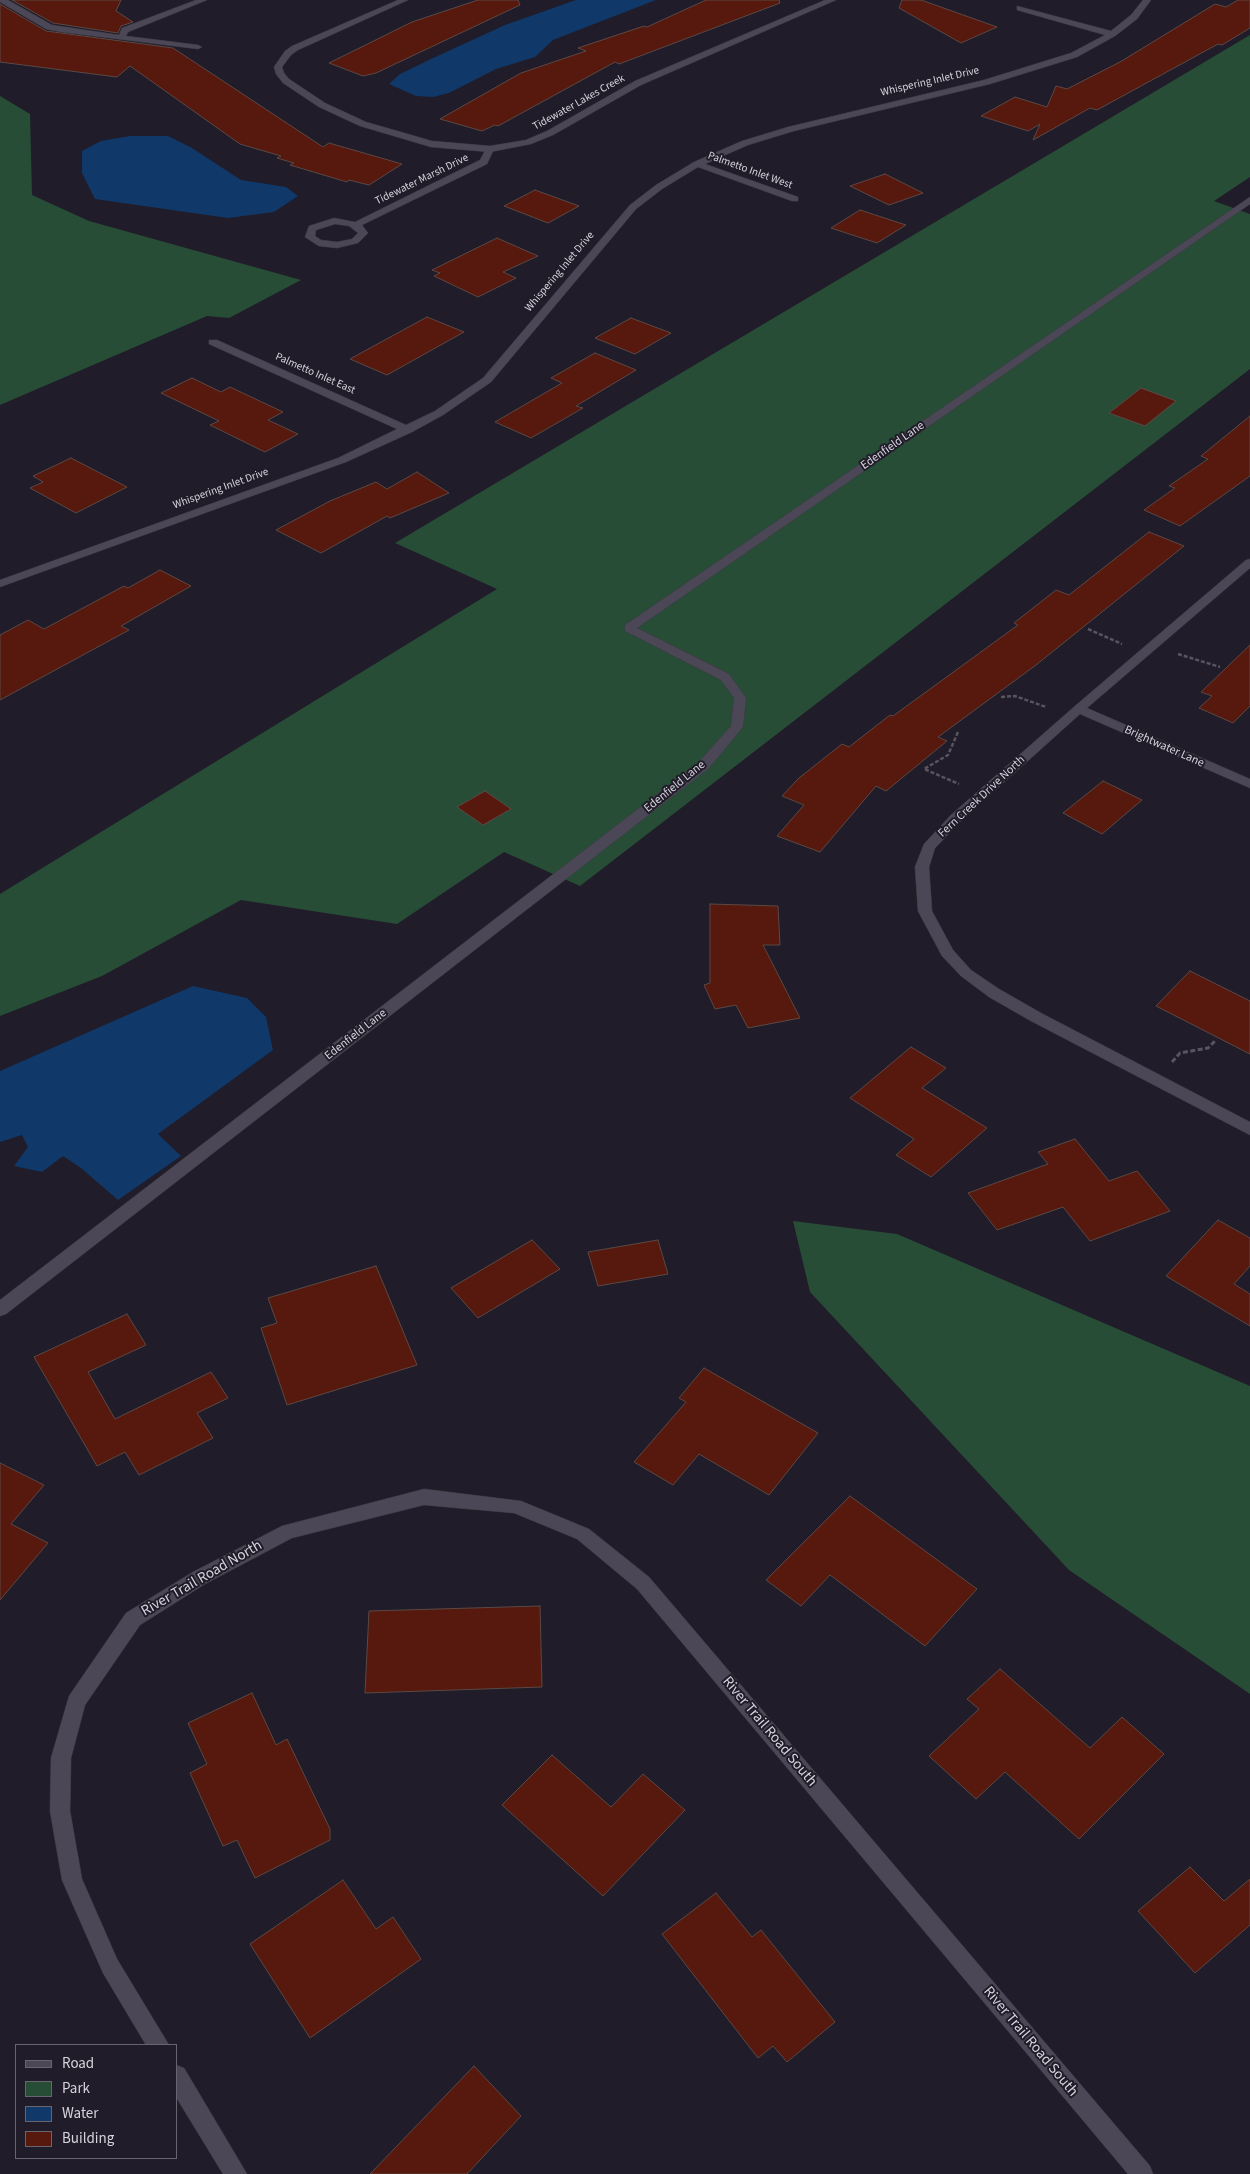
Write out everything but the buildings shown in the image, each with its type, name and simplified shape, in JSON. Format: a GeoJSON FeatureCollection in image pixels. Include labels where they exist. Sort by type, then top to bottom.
{"type":"FeatureCollection","features":[{"type":"Feature","properties":{"kind":"street"},"geometry":{"type":"LineString","coordinates":[[2,0],[49,27],[61,30],[198,47]]}},
{"type":"Feature","properties":{"kind":"street"},"geometry":{"type":"LineString","coordinates":[[121,38],[125,30],[204,0]]}},
{"type":"Feature","properties":{"kind":"street","name":"Tidewater Lakes Creek"},"geometry":{"type":"LineString","coordinates":[[404,0],[294,48],[278,67],[280,74],[286,81],[322,105],[363,124],[431,144],[490,149],[528,142],[550,133],[638,83],[832,0]]}},
{"type":"Feature","properties":{"kind":"street","name":"Whispering Inlet Drive"},"geometry":{"type":"LineString","coordinates":[[0,584],[342,460],[439,414],[486,380],[633,206],[659,186],[697,164],[744,143],[790,129],[1044,66],[1074,55],[1112,34],[1134,17],[1147,0]]}},
{"type":"Feature","properties":{"kind":"street"},"geometry":{"type":"LineString","coordinates":[[1020,8],[1112,34]]}},
{"type":"Feature","properties":{"kind":"street","name":"Tidewater Marsh Drive"},"geometry":{"type":"LineString","coordinates":[[356,225],[484,162],[490,149]]}},
{"type":"Feature","properties":{"kind":"street","name":"Palmetto Inlet West"},"geometry":{"type":"LineString","coordinates":[[697,164],[796,199]]}},
{"type":"Feature","properties":{"kind":"street","name":"Edenfield Lane"},"geometry":{"type":"LineString","coordinates":[[0,1309],[704,765],[737,727],[740,698],[725,677],[629,628],[1250,200]]}},
{"type":"Feature","properties":{"kind":"street"},"geometry":{"type":"LineString","coordinates":[[343,221],[356,225],[363,233],[355,241],[346,244],[328,245],[319,243],[310,237],[312,228],[325,223],[343,221]]}},
{"type":"Feature","properties":{"kind":"street","name":"Palmetto Inlet East"},"geometry":{"type":"LineString","coordinates":[[213,342],[408,430]]}},
{"type":"Feature","properties":{"kind":"street","name":"Fern Creek Drive North"},"geometry":{"type":"LineString","coordinates":[[1250,562],[1074,713],[982,795],[931,846],[922,866],[925,911],[935,933],[948,953],[966,973],[994,993],[1250,1128]]}},
{"type":"Feature","properties":{"kind":"street","name":"Brightwater Lane"},"geometry":{"type":"LineString","coordinates":[[1074,713],[1250,784]]}},
{"type":"Feature","properties":{"kind":"street","name":"River Trail Road South"},"geometry":{"type":"LineString","coordinates":[[288,1531],[424,1497],[515,1506],[583,1534],[643,1582],[1142,2174]]}},
{"type":"Feature","properties":{"kind":"street","name":"River Trail Road North"},"geometry":{"type":"LineString","coordinates":[[157,2044],[110,1966],[72,1880],[60,1811],[61,1758],[76,1702],[133,1619],[199,1578],[288,1531]]}},
{"type":"Feature","properties":{"kind":"street"},"geometry":{"type":"LineString","coordinates":[[178,2079],[236,2174]]}},
{"type":"Feature","properties":{"kind":"path"},"geometry":{"type":"LineString","coordinates":[[1088,629],[1144,653]]}},
{"type":"Feature","properties":{"kind":"path"},"geometry":{"type":"LineString","coordinates":[[1154,644],[1189,658],[1220,667]]}},
{"type":"Feature","properties":{"kind":"path"},"geometry":{"type":"LineString","coordinates":[[1001,697],[1023,698],[1074,713]]}},
{"type":"Feature","properties":{"kind":"path"},"geometry":{"type":"LineString","coordinates":[[958,732],[948,755],[924,769],[982,795]]}},
{"type":"Feature","properties":{"kind":"path"},"geometry":{"type":"LineString","coordinates":[[1155,1079],[1180,1053],[1208,1048],[1216,1040]]}},
{"type":"Feature","properties":{"kind":"green space"},"geometry":{"type":"Polygon","coordinates":[[[1250,35],[1250,177],[1214,201],[1250,214],[1250,369],[580,886],[504,852],[397,924],[241,900],[102,976],[0,1016],[0,894],[497,589],[395,543],[1250,35]]]}},
{"type":"Feature","properties":{"kind":"green space"},"geometry":{"type":"Polygon","coordinates":[[[0,96],[30,114],[32,195],[89,221],[301,280],[229,318],[207,316],[0,405],[0,96]]]}},
{"type":"Feature","properties":{"kind":"green space"},"geometry":{"type":"Polygon","coordinates":[[[793,1221],[897,1234],[1250,1386],[1250,1694],[1069,1570],[810,1292],[793,1221]]]}},
{"type":"Feature","properties":{"kind":"water"},"geometry":{"type":"Polygon","coordinates":[[[576,0],[656,0],[553,40],[535,57],[496,69],[449,93],[433,97],[416,96],[389,84],[400,74],[505,25],[576,0]]]}},
{"type":"Feature","properties":{"kind":"water"},"geometry":{"type":"Polygon","coordinates":[[[130,136],[168,136],[192,148],[241,180],[286,187],[298,196],[274,212],[228,218],[95,199],[82,173],[82,151],[101,141],[130,136]]]}},
{"type":"Feature","properties":{"kind":"water"},"geometry":{"type":"Polygon","coordinates":[[[193,986],[247,998],[266,1017],[273,1050],[158,1134],[181,1156],[118,1200],[81,1168],[63,1156],[42,1172],[14,1166],[28,1147],[22,1135],[0,1142],[0,1071],[193,986]]]}}]}
